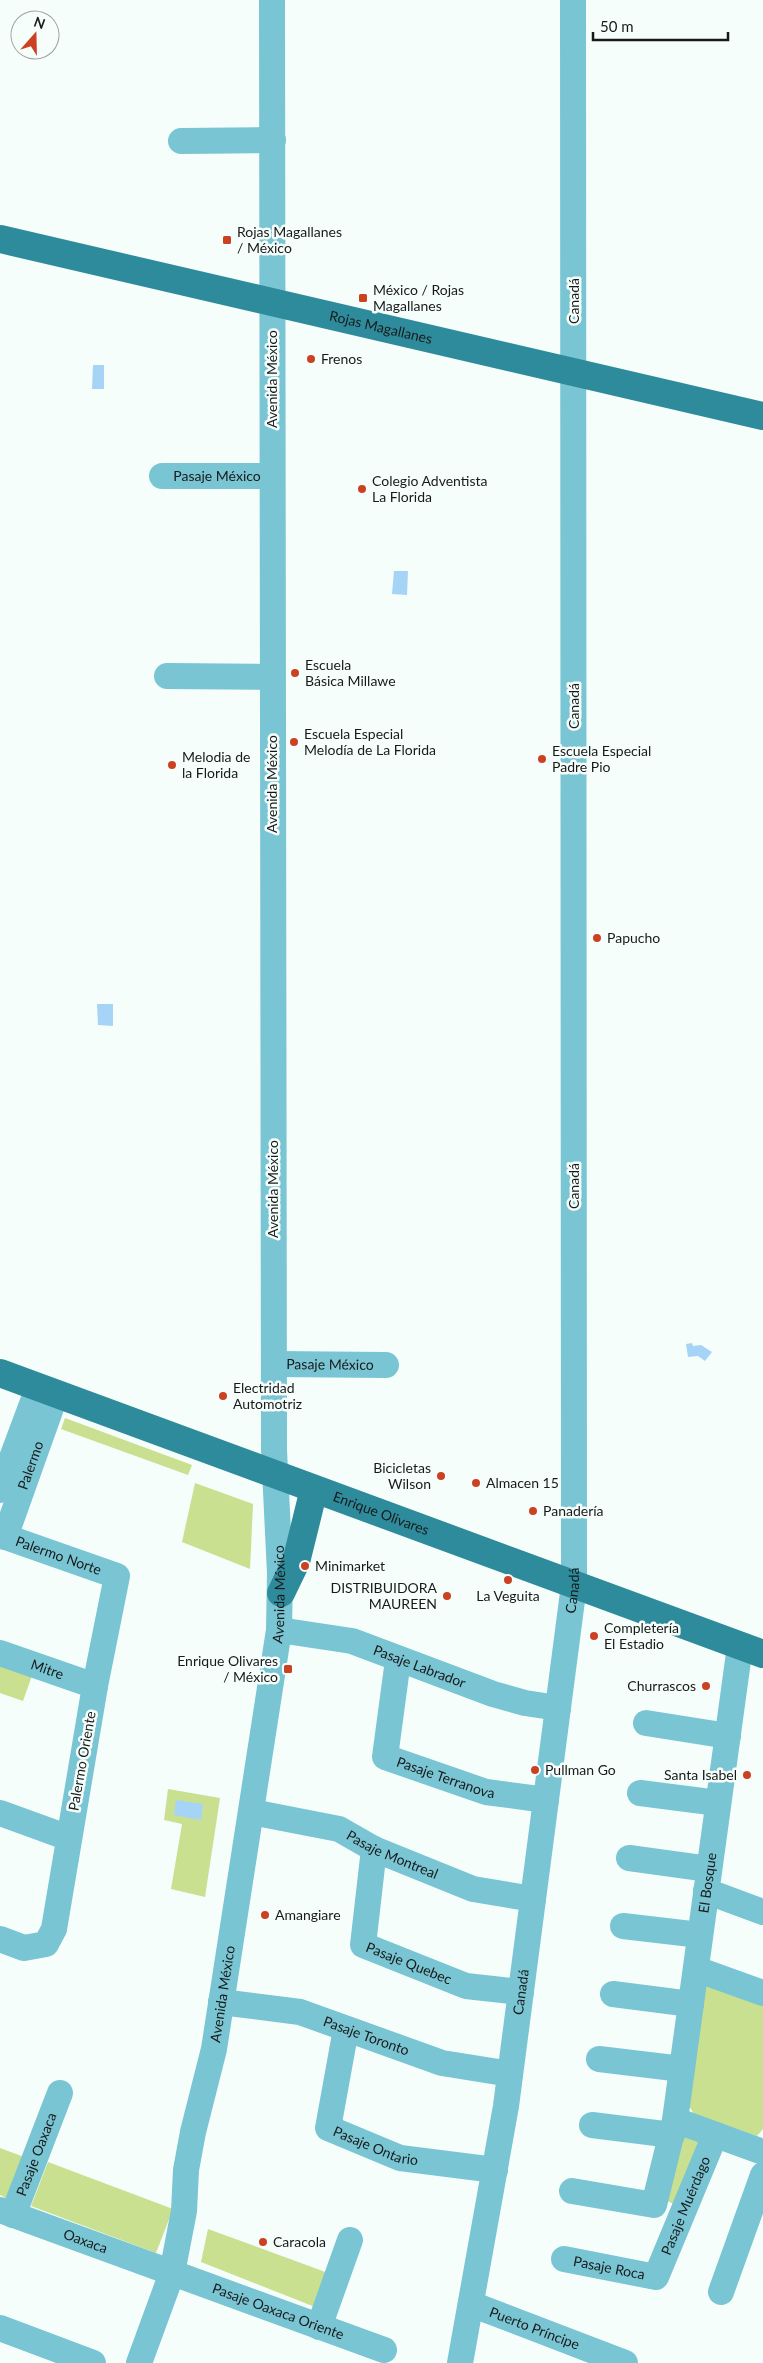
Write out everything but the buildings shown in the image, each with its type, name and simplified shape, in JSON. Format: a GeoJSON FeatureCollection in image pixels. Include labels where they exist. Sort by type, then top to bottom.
{"type":"FeatureCollection","features":[{"type":"Feature","properties":{"kind":"main road","name":"Rojas Magallanes"},"geometry":{"type":"LineString","coordinates":[[0,239],[763,416]]}},
{"type":"Feature","properties":{"kind":"main road","name":"Enrique Olivares"},"geometry":{"type":"LineString","coordinates":[[0,1373],[752,1650]]}},
{"type":"Feature","properties":{"kind":"main road"},"geometry":{"type":"LineString","coordinates":[[281,1593],[296,1562],[314,1489]]}},
{"type":"Feature","properties":{"kind":"street","name":"Avenida México"},"geometry":{"type":"LineString","coordinates":[[139,2363],[172,2273],[184,2211],[186,2170],[191,2141],[214,2049],[279,1630],[281,1593],[274,1474],[272,0]]}},
{"type":"Feature","properties":{"kind":"street","name":"Canadá"},"geometry":{"type":"LineString","coordinates":[[460,2363],[495,2170],[510,2074],[574,1585],[573,0]]}},
{"type":"Feature","properties":{"kind":"street"},"geometry":{"type":"LineString","coordinates":[[181,141],[273,140]]}},
{"type":"Feature","properties":{"kind":"street","name":"Pasaje México"},"geometry":{"type":"LineString","coordinates":[[162,476],[272,476]]}},
{"type":"Feature","properties":{"kind":"street"},"geometry":{"type":"LineString","coordinates":[[167,676],[272,677]]}},
{"type":"Feature","properties":{"kind":"street","name":"Pasaje México"},"geometry":{"type":"LineString","coordinates":[[274,1364],[386,1365]]}},
{"type":"Feature","properties":{"kind":"street","name":"Palermo"},"geometry":{"type":"LineString","coordinates":[[0,1490],[47,1391]]}},
{"type":"Feature","properties":{"kind":"street","name":"Palermo"},"geometry":{"type":"LineString","coordinates":[[3,1536],[47,1391]]}},
{"type":"Feature","properties":{"kind":"street","name":"Palermo Norte"},"geometry":{"type":"LineString","coordinates":[[3,1536],[117,1576]]}},
{"type":"Feature","properties":{"kind":"street","name":"Palermo Oriente"},"geometry":{"type":"LineString","coordinates":[[0,1939],[24,1948],[46,1944],[54,1929],[95,1686],[117,1576]]}},
{"type":"Feature","properties":{"kind":"street","name":"Pasaje Labrador"},"geometry":{"type":"LineString","coordinates":[[279,1630],[352,1641],[398,1660],[493,1694],[525,1703],[558,1708]]}},
{"type":"Feature","properties":{"kind":"street","name":"El Bosque"},"geometry":{"type":"LineString","coordinates":[[572,2191],[654,2204],[673,2128],[728,1736],[752,1650]]}},
{"type":"Feature","properties":{"kind":"street","name":"Mitre"},"geometry":{"type":"LineString","coordinates":[[0,1653],[95,1686]]}},
{"type":"Feature","properties":{"kind":"street","name":"Pasaje Terranova"},"geometry":{"type":"LineString","coordinates":[[398,1660],[385,1757],[486,1792],[546,1800]]}},
{"type":"Feature","properties":{"kind":"street"},"geometry":{"type":"LineString","coordinates":[[646,1723],[728,1736]]}},
{"type":"Feature","properties":{"kind":"street"},"geometry":{"type":"LineString","coordinates":[[640,1793],[718,1803]]}},
{"type":"Feature","properties":{"kind":"street","name":"Pasaje Montreal"},"geometry":{"type":"LineString","coordinates":[[252,1812],[339,1829],[374,1849],[473,1888],[533,1899]]}},
{"type":"Feature","properties":{"kind":"street"},"geometry":{"type":"LineString","coordinates":[[0,1813],[69,1838]]}},
{"type":"Feature","properties":{"kind":"street","name":"Pasaje Quebec"},"geometry":{"type":"LineString","coordinates":[[374,1849],[363,1945],[466,1986],[521,1992]]}},
{"type":"Feature","properties":{"kind":"street"},"geometry":{"type":"LineString","coordinates":[[628,1858],[708,1880],[763,1912]]}},
{"type":"Feature","properties":{"kind":"street"},"geometry":{"type":"LineString","coordinates":[[623,1926],[700,1935]]}},
{"type":"Feature","properties":{"kind":"street"},"geometry":{"type":"LineString","coordinates":[[696,1969],[763,1993]]}},
{"type":"Feature","properties":{"kind":"street"},"geometry":{"type":"LineString","coordinates":[[613,1994],[691,2004]]}},
{"type":"Feature","properties":{"kind":"street","name":"Pasaje Toronto"},"geometry":{"type":"LineString","coordinates":[[221,2002],[300,2012],[442,2064],[510,2074]]}},
{"type":"Feature","properties":{"kind":"street","name":"Pasaje Ontario"},"geometry":{"type":"LineString","coordinates":[[346,2029],[328,2128],[400,2158],[495,2170]]}},
{"type":"Feature","properties":{"kind":"street"},"geometry":{"type":"LineString","coordinates":[[599,2059],[682,2069]]}},
{"type":"Feature","properties":{"kind":"street","name":"Pasaje Oaxaca"},"geometry":{"type":"LineString","coordinates":[[6,2212],[60,2094]]}},
{"type":"Feature","properties":{"kind":"street"},"geometry":{"type":"LineString","coordinates":[[592,2125],[673,2128],[715,2135],[762,2154],[721,2292]]}},
{"type":"Feature","properties":{"kind":"street","name":"Pasaje Muérdago"},"geometry":{"type":"LineString","coordinates":[[656,2277],[715,2135]]}},
{"type":"Feature","properties":{"kind":"street","name":"Oaxaca"},"geometry":{"type":"LineString","coordinates":[[6,2212],[172,2273]]}},
{"type":"Feature","properties":{"kind":"street"},"geometry":{"type":"LineString","coordinates":[[319,2327],[350,2240]]}},
{"type":"Feature","properties":{"kind":"street","name":"Pasaje Roca"},"geometry":{"type":"LineString","coordinates":[[564,2260],[656,2277]]}},
{"type":"Feature","properties":{"kind":"street","name":"Pasaje Oaxaca Oriente"},"geometry":{"type":"LineString","coordinates":[[172,2273],[384,2350]]}},
{"type":"Feature","properties":{"kind":"street","name":"Puerto Príncipe"},"geometry":{"type":"LineString","coordinates":[[471,2304],[626,2363]]}},
{"type":"Feature","properties":{"kind":"street"},"geometry":{"type":"LineString","coordinates":[[0,2328],[93,2363]]}},
{"type":"Feature","properties":{"kind":"green space"},"geometry":{"type":"Polygon","coordinates":[[[65,1418],[192,1465],[188,1475],[61,1429],[65,1418]]]}},
{"type":"Feature","properties":{"kind":"green space"},"geometry":{"type":"Polygon","coordinates":[[[195,1483],[253,1504],[250,1569],[182,1542],[195,1483]]]}},
{"type":"Feature","properties":{"kind":"green space"},"geometry":{"type":"Polygon","coordinates":[[[0,1661],[33,1673],[23,1701],[0,1693],[0,1661]]]}},
{"type":"Feature","properties":{"kind":"green space"},"geometry":{"type":"Polygon","coordinates":[[[168,1789],[220,1798],[205,1897],[171,1889],[182,1824],[164,1820],[168,1789]]]}},
{"type":"Feature","properties":{"kind":"green space"},"geometry":{"type":"Polygon","coordinates":[[[705,1983],[763,1998],[763,2129],[757,2136],[694,2114],[689,2106],[705,1983]]]}},
{"type":"Feature","properties":{"kind":"green space"},"geometry":{"type":"Polygon","coordinates":[[[681,2135],[705,2144],[675,2205],[664,2199],[681,2135]]]}},
{"type":"Feature","properties":{"kind":"green space"},"geometry":{"type":"Polygon","coordinates":[[[0,2148],[24,2157],[8,2199],[0,2195],[0,2148]]]}},
{"type":"Feature","properties":{"kind":"green space"},"geometry":{"type":"Polygon","coordinates":[[[48,2162],[173,2209],[156,2253],[31,2206],[48,2162]]]}},
{"type":"Feature","properties":{"kind":"green space"},"geometry":{"type":"Polygon","coordinates":[[[208,2229],[328,2273],[315,2307],[201,2262],[208,2229]]]}},
{"type":"Feature","properties":{"kind":"water"},"geometry":{"type":"Polygon","coordinates":[[[93,365],[104,365],[104,389],[92,389],[93,365]]]}},
{"type":"Feature","properties":{"kind":"water"},"geometry":{"type":"Polygon","coordinates":[[[394,571],[408,571],[407,595],[392,594],[394,571]]]}},
{"type":"Feature","properties":{"kind":"water"},"geometry":{"type":"Polygon","coordinates":[[[97,1004],[113,1004],[113,1026],[98,1025],[97,1004]]]}},
{"type":"Feature","properties":{"kind":"water"},"geometry":{"type":"Polygon","coordinates":[[[692,1343],[693,1346],[701,1345],[712,1352],[705,1361],[698,1356],[688,1357],[686,1344],[692,1343]]]}},
{"type":"Feature","properties":{"kind":"water"},"geometry":{"type":"Polygon","coordinates":[[[176,1800],[203,1804],[201,1820],[174,1815],[176,1800]]]}},
{"type":"Feature","properties":{"kind":"place","name":"Rojas Magallanes / México"},"geometry":{"type":"Point","coordinates":[227,240]}},
{"type":"Feature","properties":{"kind":"place","name":"México / Rojas Magallanes"},"geometry":{"type":"Point","coordinates":[363,298]}},
{"type":"Feature","properties":{"kind":"place","name":"Frenos"},"geometry":{"type":"Point","coordinates":[311,359]}},
{"type":"Feature","properties":{"kind":"place","name":"Colegio Adventista La Florida"},"geometry":{"type":"Point","coordinates":[362,489]}},
{"type":"Feature","properties":{"kind":"place","name":"Escuela Básica Millawe"},"geometry":{"type":"Point","coordinates":[295,673]}},
{"type":"Feature","properties":{"kind":"place","name":"Escuela Especial Melodía de La Florida"},"geometry":{"type":"Point","coordinates":[294,742]}},
{"type":"Feature","properties":{"kind":"place","name":"Escuela Especial Padre Pio"},"geometry":{"type":"Point","coordinates":[542,759]}},
{"type":"Feature","properties":{"kind":"place","name":"Melodia de la Florida"},"geometry":{"type":"Point","coordinates":[172,765]}},
{"type":"Feature","properties":{"kind":"place","name":"Papucho"},"geometry":{"type":"Point","coordinates":[597,938]}},
{"type":"Feature","properties":{"kind":"place","name":"Electridad Automotriz"},"geometry":{"type":"Point","coordinates":[223,1396]}},
{"type":"Feature","properties":{"kind":"place","name":"Bicicletas Wilson"},"geometry":{"type":"Point","coordinates":[441,1476]}},
{"type":"Feature","properties":{"kind":"place","name":"Almacen 15"},"geometry":{"type":"Point","coordinates":[476,1483]}},
{"type":"Feature","properties":{"kind":"place","name":"Panadería"},"geometry":{"type":"Point","coordinates":[533,1511]}},
{"type":"Feature","properties":{"kind":"place","name":"Minimarket"},"geometry":{"type":"Point","coordinates":[305,1566]}},
{"type":"Feature","properties":{"kind":"place","name":"La Veguita"},"geometry":{"type":"Point","coordinates":[508,1580]}},
{"type":"Feature","properties":{"kind":"place","name":"DISTRIBUIDORA MAUREEN"},"geometry":{"type":"Point","coordinates":[447,1596]}},
{"type":"Feature","properties":{"kind":"place","name":"Completería El Estadio"},"geometry":{"type":"Point","coordinates":[594,1636]}},
{"type":"Feature","properties":{"kind":"place","name":"Enrique Olivares / México"},"geometry":{"type":"Point","coordinates":[288,1669]}},
{"type":"Feature","properties":{"kind":"place","name":"Churrascos"},"geometry":{"type":"Point","coordinates":[706,1686]}},
{"type":"Feature","properties":{"kind":"place","name":"Pullman Go"},"geometry":{"type":"Point","coordinates":[535,1770]}},
{"type":"Feature","properties":{"kind":"place","name":"Santa Isabel"},"geometry":{"type":"Point","coordinates":[747,1775]}},
{"type":"Feature","properties":{"kind":"place","name":"Amangiare"},"geometry":{"type":"Point","coordinates":[265,1915]}},
{"type":"Feature","properties":{"kind":"place","name":"Caracola"},"geometry":{"type":"Point","coordinates":[263,2242]}}]}
